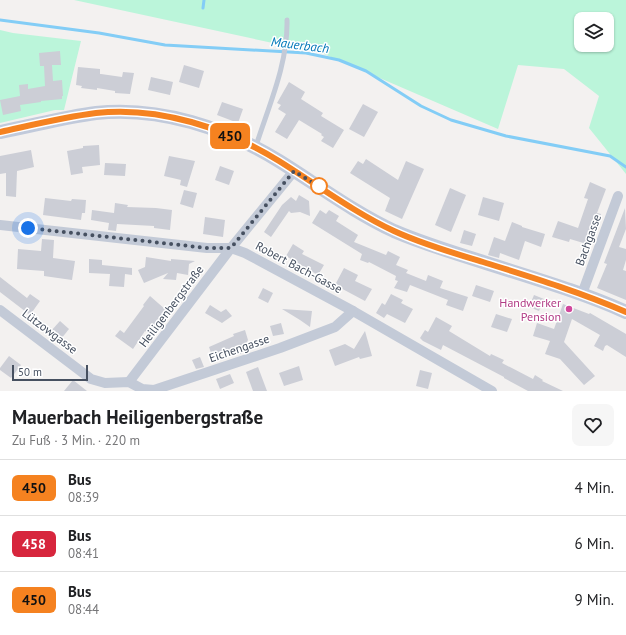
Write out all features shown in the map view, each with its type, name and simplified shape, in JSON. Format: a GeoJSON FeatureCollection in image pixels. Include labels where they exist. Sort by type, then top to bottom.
{"type":"FeatureCollection","features":[{"type":"Feature","properties":{"kind":"main road"},"geometry":{"type":"LineString","coordinates":[[0,132],[83,115],[112,112],[128,112],[161,116],[192,123],[220,132],[255,148],[362,213],[393,230],[445,250],[582,294],[626,312]]}},
{"type":"Feature","properties":{"kind":"street","name":"Heiligenbergstraße"},"geometry":{"type":"LineString","coordinates":[[129,382],[231,248],[294,171]]}},
{"type":"Feature","properties":{"kind":"street","name":"Bachgasse"},"geometry":{"type":"LineString","coordinates":[[582,294],[618,196]]}},
{"type":"Feature","properties":{"kind":"street","name":"Robert Bach-Gasse"},"geometry":{"type":"LineString","coordinates":[[0,225],[207,248],[231,248],[245,253],[353,311],[492,391]]}},
{"type":"Feature","properties":{"kind":"street","name":"Lützowgasse"},"geometry":{"type":"LineString","coordinates":[[0,310],[91,379],[105,382],[129,382]]}},
{"type":"Feature","properties":{"kind":"street","name":"Eichengasse"},"geometry":{"type":"LineString","coordinates":[[129,382],[142,389],[154,390],[273,350],[335,327],[353,311]]}},
{"type":"Feature","properties":{"kind":"lane"},"geometry":{"type":"LineString","coordinates":[[255,148],[282,65],[286,44],[287,20]]}},
{"type":"Feature","properties":{"kind":"green space"},"geometry":{"type":"Polygon","coordinates":[[[74,0],[626,0],[626,174],[589,128],[599,96],[564,69],[518,65],[498,129],[324,54],[74,0]]]}},
{"type":"Feature","properties":{"kind":"green space"},"geometry":{"type":"Polygon","coordinates":[[[0,30],[13,33],[81,41],[64,110],[55,110],[0,123],[0,30]]]}},
{"type":"Feature","properties":{"kind":"building"},"geometry":{"type":"Polygon","coordinates":[[[60,51],[61,65],[52,65],[53,81],[62,80],[62,99],[20,105],[21,111],[3,115],[0,100],[20,96],[19,85],[28,84],[28,89],[45,86],[44,66],[40,66],[39,53],[60,51]]]}},
{"type":"Feature","properties":{"kind":"building"},"geometry":{"type":"Polygon","coordinates":[[[184,65],[204,71],[199,88],[179,82],[184,65]]]}},
{"type":"Feature","properties":{"kind":"building"},"geometry":{"type":"Polygon","coordinates":[[[78,67],[100,69],[100,74],[122,77],[123,72],[134,73],[130,94],[115,93],[115,91],[97,88],[97,90],[81,88],[82,86],[76,85],[78,67]]]}},
{"type":"Feature","properties":{"kind":"building"},"geometry":{"type":"Polygon","coordinates":[[[151,77],[173,82],[170,95],[148,90],[151,77]]]}},
{"type":"Feature","properties":{"kind":"building"},"geometry":{"type":"Polygon","coordinates":[[[289,82],[305,92],[301,99],[323,113],[321,116],[344,130],[333,148],[321,141],[324,137],[321,135],[322,134],[299,120],[287,139],[275,132],[286,114],[278,109],[281,105],[277,103],[289,82]]]}},
{"type":"Feature","properties":{"kind":"building"},"geometry":{"type":"Polygon","coordinates":[[[222,102],[243,109],[238,123],[217,115],[222,102]]]}},
{"type":"Feature","properties":{"kind":"building"},"geometry":{"type":"Polygon","coordinates":[[[363,104],[378,112],[364,137],[349,129],[363,104]]]}},
{"type":"Feature","properties":{"kind":"building"},"geometry":{"type":"Polygon","coordinates":[[[99,145],[100,165],[82,167],[83,173],[71,175],[67,151],[83,148],[83,146],[99,145]]]}},
{"type":"Feature","properties":{"kind":"building"},"geometry":{"type":"Polygon","coordinates":[[[31,150],[34,167],[17,171],[16,197],[6,196],[6,173],[0,174],[0,156],[31,150]]]}},
{"type":"Feature","properties":{"kind":"building"},"geometry":{"type":"Polygon","coordinates":[[[169,156],[195,161],[187,187],[180,185],[181,180],[164,176],[169,156]]]}},
{"type":"Feature","properties":{"kind":"building"},"geometry":{"type":"Polygon","coordinates":[[[366,159],[398,180],[406,161],[424,169],[402,219],[385,211],[390,198],[350,173],[358,161],[363,164],[366,159]]]}},
{"type":"Feature","properties":{"kind":"building"},"geometry":{"type":"Polygon","coordinates":[[[105,163],[126,164],[125,176],[104,175],[105,163]]]}},
{"type":"Feature","properties":{"kind":"building"},"geometry":{"type":"Polygon","coordinates":[[[220,166],[234,171],[229,185],[215,180],[220,166]]]}},
{"type":"Feature","properties":{"kind":"building"},"geometry":{"type":"Polygon","coordinates":[[[590,182],[606,189],[597,213],[601,214],[590,245],[570,239],[569,242],[552,237],[558,221],[578,228],[588,199],[584,198],[590,182]]]}},
{"type":"Feature","properties":{"kind":"building"},"geometry":{"type":"Polygon","coordinates":[[[450,188],[466,195],[451,232],[435,225],[450,188]]]}},
{"type":"Feature","properties":{"kind":"building"},"geometry":{"type":"Polygon","coordinates":[[[184,190],[197,193],[193,208],[180,204],[184,190]]]}},
{"type":"Feature","properties":{"kind":"building"},"geometry":{"type":"Polygon","coordinates":[[[299,195],[309,201],[310,216],[300,212],[291,213],[289,211],[271,237],[264,232],[282,205],[291,197],[296,201],[299,195]]]}},
{"type":"Feature","properties":{"kind":"building"},"geometry":{"type":"Polygon","coordinates":[[[483,197],[504,203],[499,221],[478,215],[483,197]]]}},
{"type":"Feature","properties":{"kind":"building"},"geometry":{"type":"Polygon","coordinates":[[[45,198],[71,201],[72,199],[86,200],[85,213],[82,213],[81,220],[43,215],[45,198]]]}},
{"type":"Feature","properties":{"kind":"building"},"geometry":{"type":"Polygon","coordinates":[[[115,203],[128,205],[127,207],[172,210],[170,230],[154,228],[154,226],[117,224],[116,231],[108,230],[109,223],[91,220],[92,210],[114,213],[115,203]]]}},
{"type":"Feature","properties":{"kind":"building"},"geometry":{"type":"Polygon","coordinates":[[[625,208],[626,229],[619,247],[626,249],[626,260],[623,270],[626,271],[626,300],[597,288],[607,264],[604,263],[625,208]]]}},
{"type":"Feature","properties":{"kind":"building"},"geometry":{"type":"Polygon","coordinates":[[[320,210],[326,214],[329,210],[339,216],[336,221],[358,235],[354,242],[386,255],[388,251],[400,257],[396,265],[408,270],[406,273],[426,281],[428,275],[443,281],[440,288],[468,297],[463,311],[446,305],[448,300],[410,285],[407,292],[394,288],[398,281],[395,280],[396,276],[369,262],[360,260],[362,254],[312,223],[320,210]]]}},
{"type":"Feature","properties":{"kind":"building"},"geometry":{"type":"Polygon","coordinates":[[[205,217],[225,220],[223,237],[203,234],[205,217]]]}},
{"type":"Feature","properties":{"kind":"building"},"geometry":{"type":"Polygon","coordinates":[[[512,222],[522,227],[545,234],[541,247],[525,241],[519,260],[500,253],[499,258],[488,255],[494,237],[505,241],[512,222]]]}},
{"type":"Feature","properties":{"kind":"building"},"geometry":{"type":"Polygon","coordinates":[[[464,230],[476,234],[472,246],[460,243],[464,230]]]}},
{"type":"Feature","properties":{"kind":"building"},"geometry":{"type":"Polygon","coordinates":[[[42,239],[54,240],[53,258],[75,261],[72,280],[44,276],[44,271],[17,269],[18,249],[41,251],[42,239]]]}},
{"type":"Feature","properties":{"kind":"building"},"geometry":{"type":"Polygon","coordinates":[[[293,244],[304,251],[302,254],[324,265],[318,275],[286,256],[293,244]]]}},
{"type":"Feature","properties":{"kind":"building"},"geometry":{"type":"Polygon","coordinates":[[[146,257],[171,261],[171,259],[195,261],[189,264],[188,275],[177,273],[176,280],[163,279],[168,273],[144,283],[138,270],[145,267],[146,257]]]}},
{"type":"Feature","properties":{"kind":"building"},"geometry":{"type":"Polygon","coordinates":[[[89,259],[102,260],[102,265],[132,268],[132,275],[125,274],[124,287],[109,286],[110,274],[89,273],[89,259]]]}},
{"type":"Feature","properties":{"kind":"building"},"geometry":{"type":"Polygon","coordinates":[[[344,268],[358,275],[355,281],[372,289],[365,301],[335,285],[344,268]]]}},
{"type":"Feature","properties":{"kind":"building"},"geometry":{"type":"Polygon","coordinates":[[[0,277],[27,298],[30,294],[40,301],[30,315],[0,292],[0,277]]]}},
{"type":"Feature","properties":{"kind":"building"},"geometry":{"type":"Polygon","coordinates":[[[476,285],[494,291],[490,302],[472,296],[476,285]]]}},
{"type":"Feature","properties":{"kind":"building"},"geometry":{"type":"Polygon","coordinates":[[[263,288],[273,293],[268,303],[258,298],[263,288]]]}},
{"type":"Feature","properties":{"kind":"building"},"geometry":{"type":"Polygon","coordinates":[[[391,294],[403,300],[401,303],[413,309],[405,323],[387,314],[384,318],[376,313],[382,303],[385,305],[391,294]]]}},
{"type":"Feature","properties":{"kind":"building"},"geometry":{"type":"Polygon","coordinates":[[[534,295],[544,299],[539,311],[529,307],[534,295]]]}},
{"type":"Feature","properties":{"kind":"building"},"geometry":{"type":"Polygon","coordinates":[[[150,296],[166,310],[148,333],[145,331],[133,349],[115,336],[120,330],[124,333],[150,296]]]}},
{"type":"Feature","properties":{"kind":"building"},"geometry":{"type":"Polygon","coordinates":[[[563,304],[589,314],[590,313],[626,334],[626,357],[607,345],[603,351],[594,346],[600,335],[572,319],[564,342],[595,376],[584,385],[560,359],[545,354],[550,341],[533,336],[537,323],[554,329],[563,304]]]}},
{"type":"Feature","properties":{"kind":"building"},"geometry":{"type":"Polygon","coordinates":[[[210,305],[221,312],[226,309],[232,316],[222,323],[205,313],[210,305]]]}},
{"type":"Feature","properties":{"kind":"building"},"geometry":{"type":"Polygon","coordinates":[[[282,309],[312,311],[310,327],[300,320],[282,309]]]}},
{"type":"Feature","properties":{"kind":"building"},"geometry":{"type":"Polygon","coordinates":[[[496,314],[512,319],[507,332],[491,327],[496,314]]]}},
{"type":"Feature","properties":{"kind":"building"},"geometry":{"type":"Polygon","coordinates":[[[436,317],[452,326],[449,331],[490,356],[491,354],[504,360],[502,363],[533,379],[535,375],[543,380],[542,381],[563,391],[528,391],[443,345],[441,350],[423,341],[420,338],[425,330],[428,332],[436,317]]]}},
{"type":"Feature","properties":{"kind":"building"},"geometry":{"type":"Polygon","coordinates":[[[60,321],[69,329],[61,339],[51,331],[60,321]]]}},
{"type":"Feature","properties":{"kind":"building"},"geometry":{"type":"Polygon","coordinates":[[[281,323],[284,334],[273,336],[270,326],[281,323]]]}},
{"type":"Feature","properties":{"kind":"building"},"geometry":{"type":"Polygon","coordinates":[[[245,330],[248,340],[241,354],[238,348],[213,358],[209,347],[234,336],[233,334],[245,330]]]}},
{"type":"Feature","properties":{"kind":"building"},"geometry":{"type":"Polygon","coordinates":[[[365,331],[372,356],[360,359],[359,357],[335,366],[329,350],[345,344],[354,349],[365,331]]]}},
{"type":"Feature","properties":{"kind":"building"},"geometry":{"type":"Polygon","coordinates":[[[9,356],[21,365],[11,378],[0,370],[9,356]]]}},
{"type":"Feature","properties":{"kind":"building"},"geometry":{"type":"Polygon","coordinates":[[[200,357],[204,367],[196,369],[192,360],[200,357]]]}},
{"type":"Feature","properties":{"kind":"building"},"geometry":{"type":"Polygon","coordinates":[[[299,366],[303,380],[284,386],[279,373],[299,366]]]}},
{"type":"Feature","properties":{"kind":"building"},"geometry":{"type":"Polygon","coordinates":[[[258,367],[267,391],[253,391],[246,372],[258,367]]]}},
{"type":"Feature","properties":{"kind":"building"},"geometry":{"type":"Polygon","coordinates":[[[420,370],[432,373],[428,389],[416,386],[420,370]]]}},
{"type":"Feature","properties":{"kind":"building"},"geometry":{"type":"Polygon","coordinates":[[[230,374],[234,383],[220,389],[216,379],[230,374]]]}},
{"type":"Feature","properties":{"kind":"building"},"geometry":{"type":"Polygon","coordinates":[[[73,380],[87,391],[64,391],[73,380]]]}},
{"type":"Feature","properties":{"kind":"waterway"},"geometry":{"type":"LineString","coordinates":[[203,8],[204,0]]}},
{"type":"Feature","properties":{"kind":"waterway","name":"Mauerbach"},"geometry":{"type":"LineString","coordinates":[[0,20],[99,33],[165,45],[306,53],[339,60],[366,71],[421,106],[451,120],[506,136],[610,156],[626,167]]}},
{"type":"Feature","properties":{"kind":"bus line","name":"450"},"geometry":{"type":"LineString","coordinates":[[0,132],[70,117],[112,112],[143,113],[192,123],[237,139],[262,151],[377,222],[410,238],[551,283],[626,312]]}},
{"type":"Feature","properties":{"kind":"place","name":"Handwerker Pension"},"geometry":{"type":"Point","coordinates":[569,309]}},
{"type":"Feature","properties":{"kind":"route"},"geometry":{"type":"LineString","coordinates":[[28,228],[207,248],[231,248],[294,171],[320,187],[319,186]]}}]}
